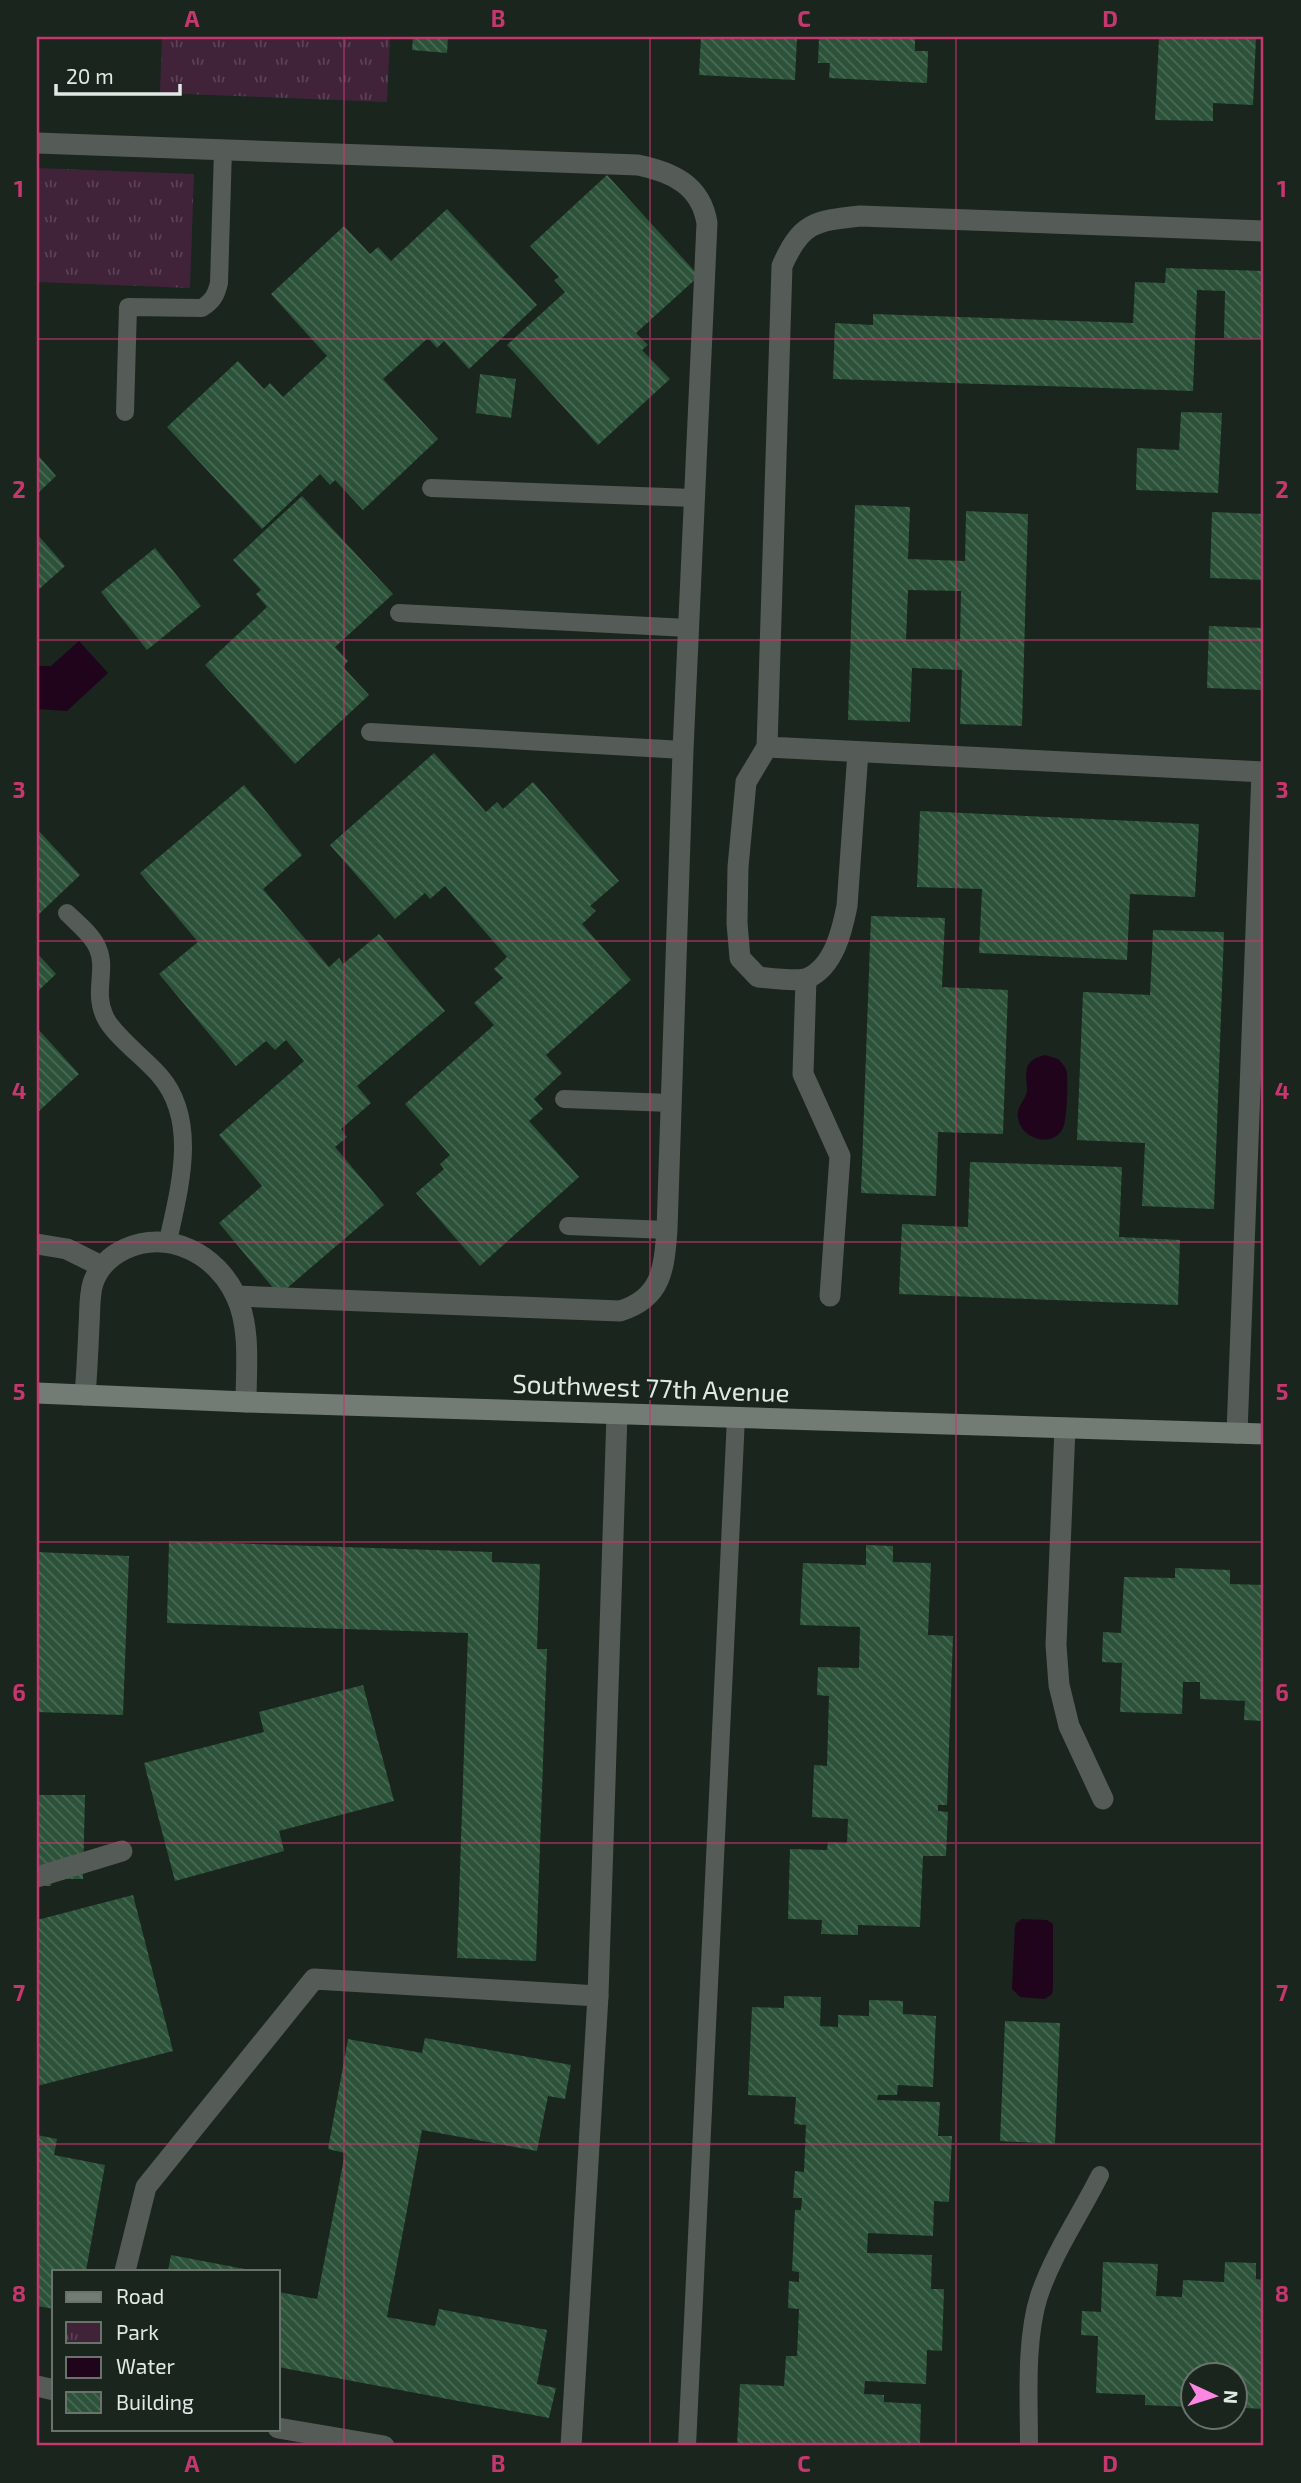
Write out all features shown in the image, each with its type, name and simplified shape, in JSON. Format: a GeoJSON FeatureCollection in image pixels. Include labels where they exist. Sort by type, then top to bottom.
{"type":"FeatureCollection","features":[{"type":"Feature","properties":{"kind":"street"},"geometry":{"type":"LineString","coordinates":[[37,143],[638,165],[670,173],[684,182],[699,199],[705,211],[707,223],[682,750],[667,1230],[665,1261],[655,1287],[647,1298],[635,1307],[620,1311],[236,1296]]}},
{"type":"Feature","properties":{"kind":"street"},"geometry":{"type":"LineString","coordinates":[[858,752],[846,906],[834,950],[822,968],[806,979],[758,977],[740,958],[737,923],[738,866],[746,782],[767,747],[782,266],[791,245],[804,229],[825,220],[860,216],[1264,231]]}},
{"type":"Feature","properties":{"kind":"street"},"geometry":{"type":"LineString","coordinates":[[767,747],[1263,772],[1237,1433]]}},
{"type":"Feature","properties":{"kind":"street"},"geometry":{"type":"LineString","coordinates":[[806,979],[803,1074],[840,1156],[830,1296]]}},
{"type":"Feature","properties":{"kind":"street"},"geometry":{"type":"LineString","coordinates":[[85,1395],[90,1306],[93,1283],[101,1266],[130,1247],[148,1241],[168,1241],[189,1249],[210,1264],[226,1279],[236,1296],[246,1328],[246,1402]]}},
{"type":"Feature","properties":{"kind":"street"},"geometry":{"type":"LineString","coordinates":[[37,1244],[67,1249],[101,1266]]}},
{"type":"Feature","properties":{"kind":"street","name":"Southwest 77th Avenue"},"geometry":{"type":"LineString","coordinates":[[37,1394],[1264,1434]]}},
{"type":"Feature","properties":{"kind":"street"},"geometry":{"type":"LineString","coordinates":[[570,2446],[598,1996],[617,1414]]}},
{"type":"Feature","properties":{"kind":"street"},"geometry":{"type":"LineString","coordinates":[[1065,1428],[1056,1645],[1059,1685],[1069,1726],[1103,1799]]}},
{"type":"Feature","properties":{"kind":"street"},"geometry":{"type":"LineString","coordinates":[[37,1877],[122,1851]]}},
{"type":"Feature","properties":{"kind":"street"},"geometry":{"type":"LineString","coordinates":[[125,2270],[146,2187],[314,1979],[598,1996]]}},
{"type":"Feature","properties":{"kind":"street"},"geometry":{"type":"LineString","coordinates":[[280,2428],[384,2446]]}},
{"type":"Feature","properties":{"kind":"lane"},"geometry":{"type":"LineString","coordinates":[[125,412],[128,307],[202,308],[211,303],[216,294],[219,283],[223,149]]}},
{"type":"Feature","properties":{"kind":"lane"},"geometry":{"type":"LineString","coordinates":[[431,488],[693,498]]}},
{"type":"Feature","properties":{"kind":"lane"},"geometry":{"type":"LineString","coordinates":[[399,613],[688,628]]}},
{"type":"Feature","properties":{"kind":"lane"},"geometry":{"type":"LineString","coordinates":[[370,732],[682,750]]}},
{"type":"Feature","properties":{"kind":"lane"},"geometry":{"type":"LineString","coordinates":[[67,912],[99,950],[100,1005],[107,1021],[160,1076],[177,1105],[182,1136],[182,1163],[168,1241]]}},
{"type":"Feature","properties":{"kind":"lane"},"geometry":{"type":"LineString","coordinates":[[564,1100],[671,1103]]}},
{"type":"Feature","properties":{"kind":"lane"},"geometry":{"type":"LineString","coordinates":[[568,1226],[667,1230]]}},
{"type":"Feature","properties":{"kind":"lane"},"geometry":{"type":"LineString","coordinates":[[687,2446],[736,1417]]}},
{"type":"Feature","properties":{"kind":"lane"},"geometry":{"type":"LineString","coordinates":[[1029,2446],[1029,2384],[1038,2299],[1049,2269],[1100,2175]]}},
{"type":"Feature","properties":{"kind":"green space"},"geometry":{"type":"Polygon","coordinates":[[[162,37],[390,37],[387,102],[160,93],[162,37]]]}},
{"type":"Feature","properties":{"kind":"green space"},"geometry":{"type":"Polygon","coordinates":[[[37,168],[194,174],[190,288],[37,282],[37,168]]]}},
{"type":"Feature","properties":{"kind":"water"},"geometry":{"type":"Polygon","coordinates":[[[79,641],[108,673],[67,711],[37,709],[37,666],[51,666],[79,641]]]}},
{"type":"Feature","properties":{"kind":"water"},"geometry":{"type":"Polygon","coordinates":[[[1045,1055],[1058,1059],[1064,1065],[1067,1085],[1063,1128],[1052,1138],[1045,1140],[1025,1131],[1020,1125],[1018,1113],[1027,1092],[1027,1067],[1033,1060],[1045,1055]]]}},
{"type":"Feature","properties":{"kind":"water"},"geometry":{"type":"Polygon","coordinates":[[[1022,1919],[1047,1920],[1053,1924],[1053,1989],[1052,1994],[1045,1999],[1020,1997],[1012,1989],[1015,1927],[1022,1919]]]}},
{"type":"Feature","properties":{"kind":"building"},"geometry":{"type":"Polygon","coordinates":[[[413,37],[448,37],[447,53],[412,50],[413,37]]]}},
{"type":"Feature","properties":{"kind":"building"},"geometry":{"type":"Polygon","coordinates":[[[701,37],[797,37],[795,80],[699,75],[701,37]]]}},
{"type":"Feature","properties":{"kind":"building"},"geometry":{"type":"Polygon","coordinates":[[[819,37],[915,37],[915,51],[928,51],[927,83],[829,78],[830,63],[818,63],[819,37]]]}},
{"type":"Feature","properties":{"kind":"building"},"geometry":{"type":"Polygon","coordinates":[[[1159,37],[1256,37],[1253,105],[1213,103],[1213,121],[1155,120],[1159,37]]]}},
{"type":"Feature","properties":{"kind":"building"},"geometry":{"type":"Polygon","coordinates":[[[607,175],[699,276],[636,333],[648,345],[642,350],[670,379],[598,445],[507,345],[565,292],[554,280],[559,277],[530,246],[607,175]]]}},
{"type":"Feature","properties":{"kind":"building"},"geometry":{"type":"Polygon","coordinates":[[[447,209],[537,305],[469,369],[444,341],[437,348],[428,338],[383,379],[438,439],[363,510],[335,480],[330,485],[320,474],[262,529],[167,427],[238,361],[264,389],[270,383],[283,397],[327,356],[271,294],[344,226],[370,254],[378,247],[391,261],[447,209]]]}},
{"type":"Feature","properties":{"kind":"building"},"geometry":{"type":"Polygon","coordinates":[[[1166,268],[1264,271],[1264,339],[1224,338],[1225,291],[1197,290],[1193,391],[833,379],[835,323],[873,325],[873,314],[1133,323],[1135,282],[1165,283],[1166,268]]]}},
{"type":"Feature","properties":{"kind":"building"},"geometry":{"type":"Polygon","coordinates":[[[480,374],[516,379],[511,418],[476,413],[480,374]]]}},
{"type":"Feature","properties":{"kind":"building"},"geometry":{"type":"Polygon","coordinates":[[[1181,412],[1222,413],[1218,493],[1136,490],[1137,448],[1179,450],[1181,412]]]}},
{"type":"Feature","properties":{"kind":"building"},"geometry":{"type":"Polygon","coordinates":[[[37,454],[56,476],[37,494],[37,454]]]}},
{"type":"Feature","properties":{"kind":"building"},"geometry":{"type":"Polygon","coordinates":[[[302,496],[393,594],[335,647],[348,661],[343,667],[369,695],[295,764],[205,665],[267,607],[256,594],[261,590],[233,560],[302,496]]]}},
{"type":"Feature","properties":{"kind":"building"},"geometry":{"type":"Polygon","coordinates":[[[855,505],[910,507],[908,559],[965,561],[966,511],[1028,514],[1022,726],[960,724],[962,670],[912,668],[910,722],[848,720],[855,505]],[[908,590],[906,640],[960,641],[961,591],[908,590]]]}},
{"type":"Feature","properties":{"kind":"building"},"geometry":{"type":"Polygon","coordinates":[[[1212,512],[1264,514],[1264,580],[1210,578],[1212,512]]]}},
{"type":"Feature","properties":{"kind":"building"},"geometry":{"type":"Polygon","coordinates":[[[37,534],[65,566],[37,591],[37,534]]]}},
{"type":"Feature","properties":{"kind":"building"},"geometry":{"type":"Polygon","coordinates":[[[155,548],[201,606],[147,650],[101,592],[155,548]]]}},
{"type":"Feature","properties":{"kind":"building"},"geometry":{"type":"Polygon","coordinates":[[[1209,626],[1264,628],[1264,690],[1207,688],[1209,626]]]}},
{"type":"Feature","properties":{"kind":"building"},"geometry":{"type":"Polygon","coordinates":[[[434,753],[486,812],[497,802],[503,809],[533,782],[619,881],[590,906],[596,911],[582,924],[631,980],[546,1055],[562,1073],[534,1099],[543,1109],[529,1121],[579,1177],[480,1266],[416,1193],[444,1169],[440,1164],[450,1155],[405,1104],[494,1025],[474,1003],[503,978],[494,969],[507,957],[445,886],[430,899],[425,893],[395,919],[330,845],[434,753]]]}},
{"type":"Feature","properties":{"kind":"building"},"geometry":{"type":"Polygon","coordinates":[[[244,785],[302,855],[263,889],[329,967],[339,958],[343,964],[379,934],[445,1011],[357,1086],[371,1103],[341,1129],[347,1137],[335,1147],[384,1205],[279,1295],[219,1223],[262,1186],[219,1135],[304,1061],[286,1040],[275,1050],[266,1041],[236,1066],[159,974],[198,942],[140,873],[244,785]]]}},
{"type":"Feature","properties":{"kind":"building"},"geometry":{"type":"Polygon","coordinates":[[[920,811],[1199,824],[1195,897],[1130,894],[1127,960],[979,953],[982,889],[917,887],[920,811]]]}},
{"type":"Feature","properties":{"kind":"building"},"geometry":{"type":"Polygon","coordinates":[[[37,829],[80,875],[37,916],[37,829]]]}},
{"type":"Feature","properties":{"kind":"building"},"geometry":{"type":"Polygon","coordinates":[[[871,916],[945,918],[942,987],[1008,990],[1003,1134],[938,1132],[936,1196],[861,1193],[871,916]]]}},
{"type":"Feature","properties":{"kind":"building"},"geometry":{"type":"Polygon","coordinates":[[[1153,930],[1224,932],[1214,1209],[1142,1206],[1145,1143],[1077,1140],[1083,992],[1150,995],[1153,930]]]}},
{"type":"Feature","properties":{"kind":"building"},"geometry":{"type":"Polygon","coordinates":[[[37,953],[56,974],[37,992],[37,953]]]}},
{"type":"Feature","properties":{"kind":"building"},"geometry":{"type":"Polygon","coordinates":[[[37,1028],[79,1074],[37,1113],[37,1028]]]}},
{"type":"Feature","properties":{"kind":"building"},"geometry":{"type":"Polygon","coordinates":[[[970,1162],[1122,1167],[1119,1237],[1180,1240],[1178,1305],[899,1294],[902,1224],[968,1227],[970,1162]]]}},
{"type":"Feature","properties":{"kind":"building"},"geometry":{"type":"Polygon","coordinates":[[[169,1541],[492,1552],[492,1562],[540,1564],[537,1649],[547,1649],[536,1961],[457,1958],[468,1633],[167,1623],[169,1541]]]}},
{"type":"Feature","properties":{"kind":"building"},"geometry":{"type":"Polygon","coordinates":[[[866,1545],[893,1546],[893,1562],[931,1563],[928,1635],[953,1636],[947,1805],[938,1805],[938,1811],[948,1812],[946,1856],[923,1856],[920,1927],[858,1925],[858,1935],[821,1934],[822,1920],[788,1919],[790,1849],[827,1850],[828,1842],[847,1843],[848,1819],[812,1817],[814,1765],[827,1766],[829,1696],[817,1695],[818,1667],[859,1668],[860,1627],[800,1625],[803,1563],[866,1565],[866,1545]]]}},
{"type":"Feature","properties":{"kind":"building"},"geometry":{"type":"Polygon","coordinates":[[[37,1552],[129,1556],[123,1715],[37,1712],[37,1552]]]}},
{"type":"Feature","properties":{"kind":"building"},"geometry":{"type":"Polygon","coordinates":[[[1175,1568],[1230,1570],[1230,1584],[1264,1585],[1264,1721],[1244,1720],[1245,1701],[1200,1699],[1200,1682],[1183,1682],[1182,1714],[1120,1712],[1122,1663],[1102,1662],[1103,1632],[1121,1633],[1124,1577],[1175,1578],[1175,1568]]]}},
{"type":"Feature","properties":{"kind":"building"},"geometry":{"type":"Polygon","coordinates":[[[363,1685],[394,1801],[279,1831],[284,1851],[175,1881],[144,1763],[264,1732],[259,1712],[363,1685]]]}},
{"type":"Feature","properties":{"kind":"building"},"geometry":{"type":"Polygon","coordinates":[[[37,1795],[85,1795],[83,1879],[52,1879],[51,1886],[37,1886],[37,1795]]]}},
{"type":"Feature","properties":{"kind":"building"},"geometry":{"type":"Polygon","coordinates":[[[133,1895],[173,2051],[37,2086],[37,1920],[133,1895]]]}},
{"type":"Feature","properties":{"kind":"building"},"geometry":{"type":"Polygon","coordinates":[[[784,1996],[821,1997],[820,2026],[838,2027],[838,2015],[869,2016],[869,2000],[903,2001],[903,2014],[936,2016],[933,2087],[898,2085],[897,2095],[878,2095],[877,2100],[940,2102],[938,2136],[952,2136],[949,2202],[934,2201],[933,2236],[868,2233],[867,2253],[932,2255],[931,2289],[944,2289],[942,2351],[927,2350],[926,2384],[865,2381],[864,2394],[884,2395],[884,2402],[921,2404],[920,2446],[737,2446],[740,2384],[784,2386],[786,2356],[797,2356],[799,2309],[788,2308],[789,2281],[799,2282],[799,2272],[792,2271],[795,2210],[801,2210],[802,2198],[793,2198],[795,2171],[804,2172],[806,2125],[794,2124],[796,2097],[748,2095],[752,2007],[784,2008],[784,1996]]]}},
{"type":"Feature","properties":{"kind":"building"},"geometry":{"type":"Polygon","coordinates":[[[1005,2021],[1060,2023],[1055,2144],[1000,2141],[1005,2021]]]}},
{"type":"Feature","properties":{"kind":"building"},"geometry":{"type":"Polygon","coordinates":[[[425,2038],[571,2065],[565,2099],[548,2096],[537,2151],[422,2130],[387,2317],[435,2326],[439,2309],[547,2330],[537,2384],[556,2388],[549,2418],[280,2367],[280,2292],[317,2299],[345,2153],[328,2149],[348,2039],[422,2053],[425,2038]]]}},
{"type":"Feature","properties":{"kind":"building"},"geometry":{"type":"Polygon","coordinates":[[[37,2135],[57,2139],[54,2155],[105,2165],[86,2270],[52,2270],[52,2309],[37,2306],[37,2135]]]}},
{"type":"Feature","properties":{"kind":"building"},"geometry":{"type":"Polygon","coordinates":[[[171,2255],[250,2270],[168,2270],[171,2255]]]}},
{"type":"Feature","properties":{"kind":"building"},"geometry":{"type":"Polygon","coordinates":[[[1103,2262],[1158,2264],[1156,2296],[1182,2297],[1183,2280],[1224,2282],[1225,2262],[1256,2263],[1256,2279],[1264,2280],[1264,2409],[1248,2408],[1248,2360],[1178,2360],[1178,2406],[1145,2405],[1145,2395],[1096,2393],[1098,2336],[1081,2335],[1082,2311],[1101,2312],[1103,2262]]]}}]}
